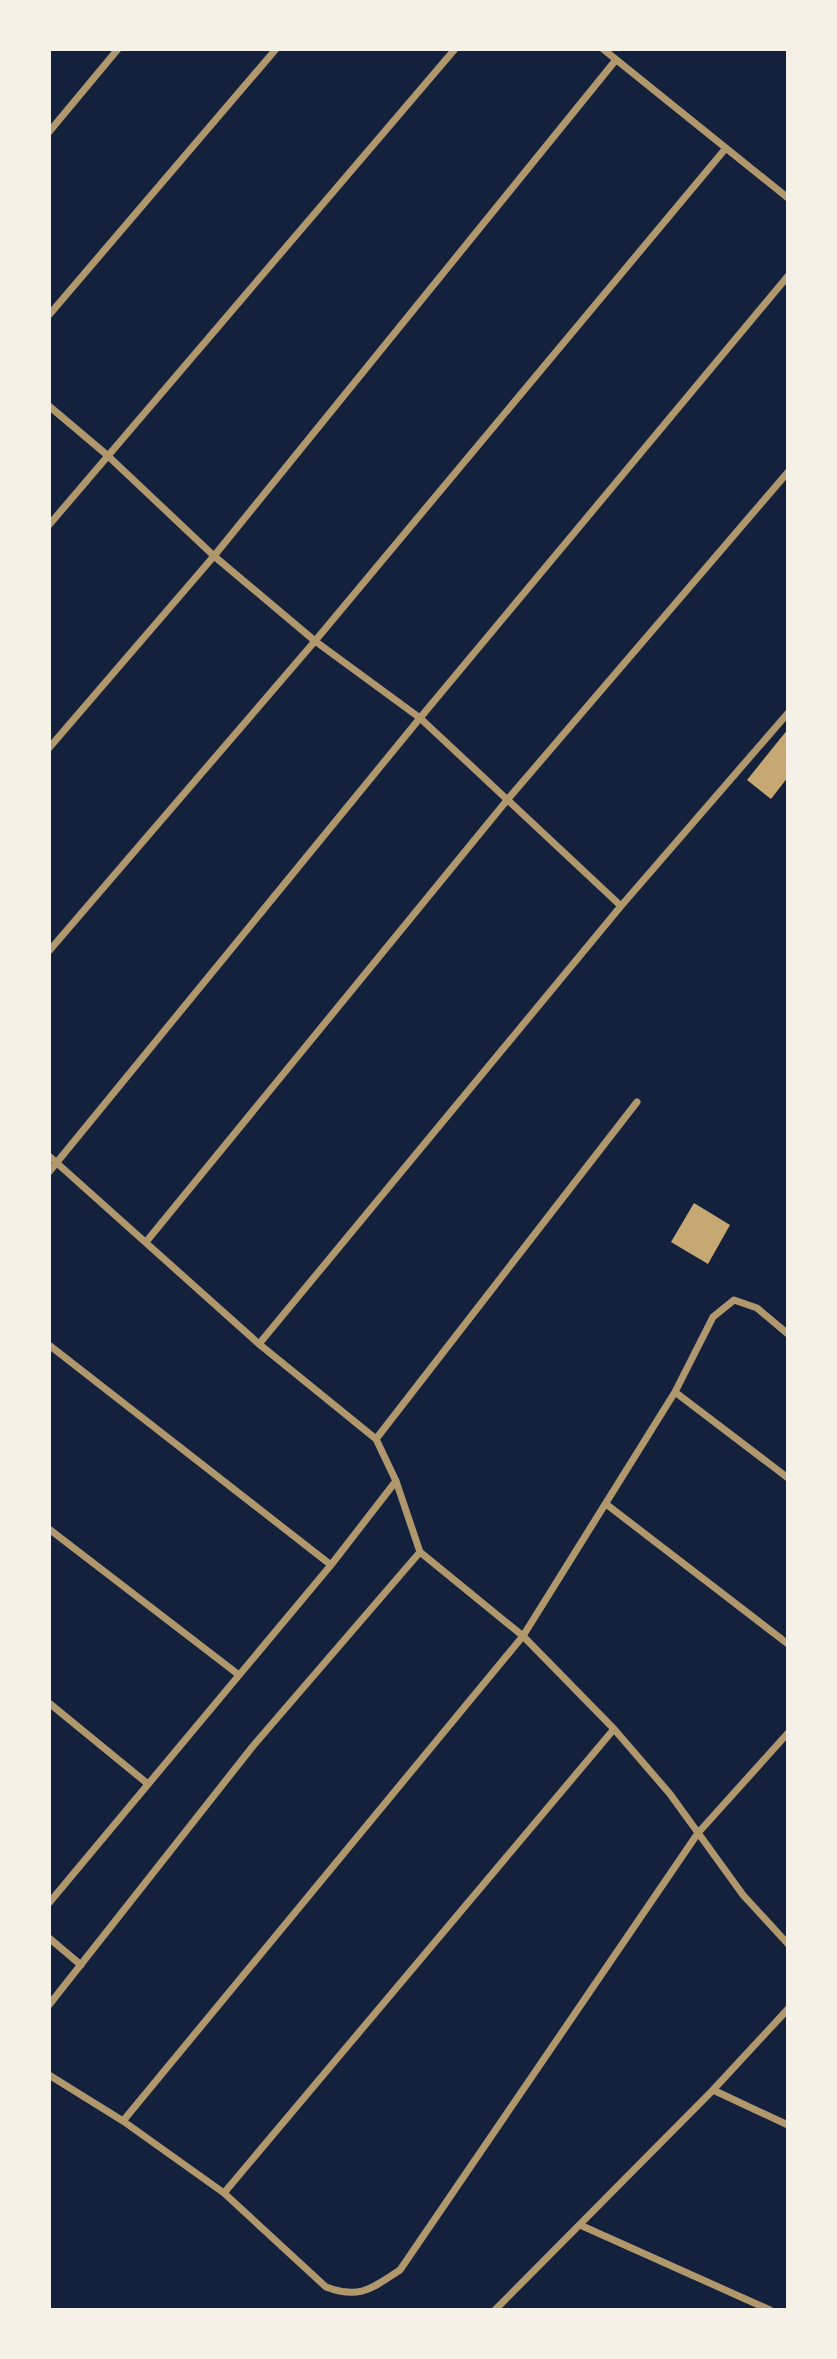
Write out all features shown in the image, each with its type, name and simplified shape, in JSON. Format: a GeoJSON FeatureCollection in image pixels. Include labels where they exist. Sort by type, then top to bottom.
{"type":"FeatureCollection","features":[{"type":"Feature","properties":{"kind":"street"},"geometry":{"type":"LineString","coordinates":[[49,132],[118,49]]}},
{"type":"Feature","properties":{"kind":"street"},"geometry":{"type":"LineString","coordinates":[[49,315],[275,49]]}},
{"type":"Feature","properties":{"kind":"street"},"geometry":{"type":"LineString","coordinates":[[49,525],[455,49]]}},
{"type":"Feature","properties":{"kind":"street"},"geometry":{"type":"LineString","coordinates":[[603,49],[788,198]]}},
{"type":"Feature","properties":{"kind":"street"},"geometry":{"type":"LineString","coordinates":[[49,748],[214,556],[615,61]]}},
{"type":"Feature","properties":{"kind":"street"},"geometry":{"type":"LineString","coordinates":[[49,951],[315,641],[726,148]]}},
{"type":"Feature","properties":{"kind":"street"},"geometry":{"type":"LineString","coordinates":[[49,1172],[420,718],[788,276]]}},
{"type":"Feature","properties":{"kind":"street"},"geometry":{"type":"LineString","coordinates":[[49,406],[107,455],[214,556],[315,641],[420,718],[621,906]]}},
{"type":"Feature","properties":{"kind":"street"},"geometry":{"type":"LineString","coordinates":[[146,1242],[508,799],[788,472]]}},
{"type":"Feature","properties":{"kind":"street"},"geometry":{"type":"LineString","coordinates":[[259,1344],[621,906],[788,713]]}},
{"type":"Feature","properties":{"kind":"street"},"geometry":{"type":"LineString","coordinates":[[376,1439],[637,1102]]}},
{"type":"Feature","properties":{"kind":"street"},"geometry":{"type":"LineString","coordinates":[[49,1156],[259,1344],[376,1439],[396,1481],[420,1552],[523,1636],[614,1729],[670,1794],[743,1895],[788,1944]]}},
{"type":"Feature","properties":{"kind":"street"},"geometry":{"type":"LineString","coordinates":[[122,2121],[523,1636],[676,1392],[713,1317],[734,1300],[757,1308],[788,1334]]}},
{"type":"Feature","properties":{"kind":"street"},"geometry":{"type":"LineString","coordinates":[[49,1345],[331,1564]]}},
{"type":"Feature","properties":{"kind":"street"},"geometry":{"type":"LineString","coordinates":[[676,1392],[788,1478]]}},
{"type":"Feature","properties":{"kind":"street"},"geometry":{"type":"LineString","coordinates":[[49,1903],[331,1564],[396,1481]]}},
{"type":"Feature","properties":{"kind":"street"},"geometry":{"type":"LineString","coordinates":[[606,1504],[788,1643]]}},
{"type":"Feature","properties":{"kind":"street"},"geometry":{"type":"LineString","coordinates":[[49,1529],[239,1675]]}},
{"type":"Feature","properties":{"kind":"street"},"geometry":{"type":"LineString","coordinates":[[49,2005],[253,1746],[420,1552]]}},
{"type":"Feature","properties":{"kind":"street"},"geometry":{"type":"LineString","coordinates":[[49,1703],[148,1784]]}},
{"type":"Feature","properties":{"kind":"street"},"geometry":{"type":"LineString","coordinates":[[224,2193],[614,1729]]}},
{"type":"Feature","properties":{"kind":"street"},"geometry":{"type":"LineString","coordinates":[[49,2075],[122,2121],[224,2193],[326,2287],[342,2293],[363,2293],[400,2270],[698,1833],[788,1733]]}},
{"type":"Feature","properties":{"kind":"street"},"geometry":{"type":"LineString","coordinates":[[780,1743],[788,1749]]}},
{"type":"Feature","properties":{"kind":"street"},"geometry":{"type":"LineString","coordinates":[[49,1889],[56,1895]]}},
{"type":"Feature","properties":{"kind":"street"},"geometry":{"type":"LineString","coordinates":[[49,1938],[81,1965]]}},
{"type":"Feature","properties":{"kind":"street"},"geometry":{"type":"LineString","coordinates":[[495,2310],[713,2090],[788,2009]]}},
{"type":"Feature","properties":{"kind":"street"},"geometry":{"type":"LineString","coordinates":[[713,2090],[788,2125]]}},
{"type":"Feature","properties":{"kind":"street"},"geometry":{"type":"LineString","coordinates":[[580,2225],[770,2310]]}},
{"type":"Feature","properties":{"kind":"building"},"geometry":{"type":"Polygon","coordinates":[[[788,729],[788,777],[771,799],[747,780],[788,729]]]}},
{"type":"Feature","properties":{"kind":"building"},"geometry":{"type":"Polygon","coordinates":[[[694,1203],[730,1225],[708,1264],[671,1242],[694,1203]]]}}]}
